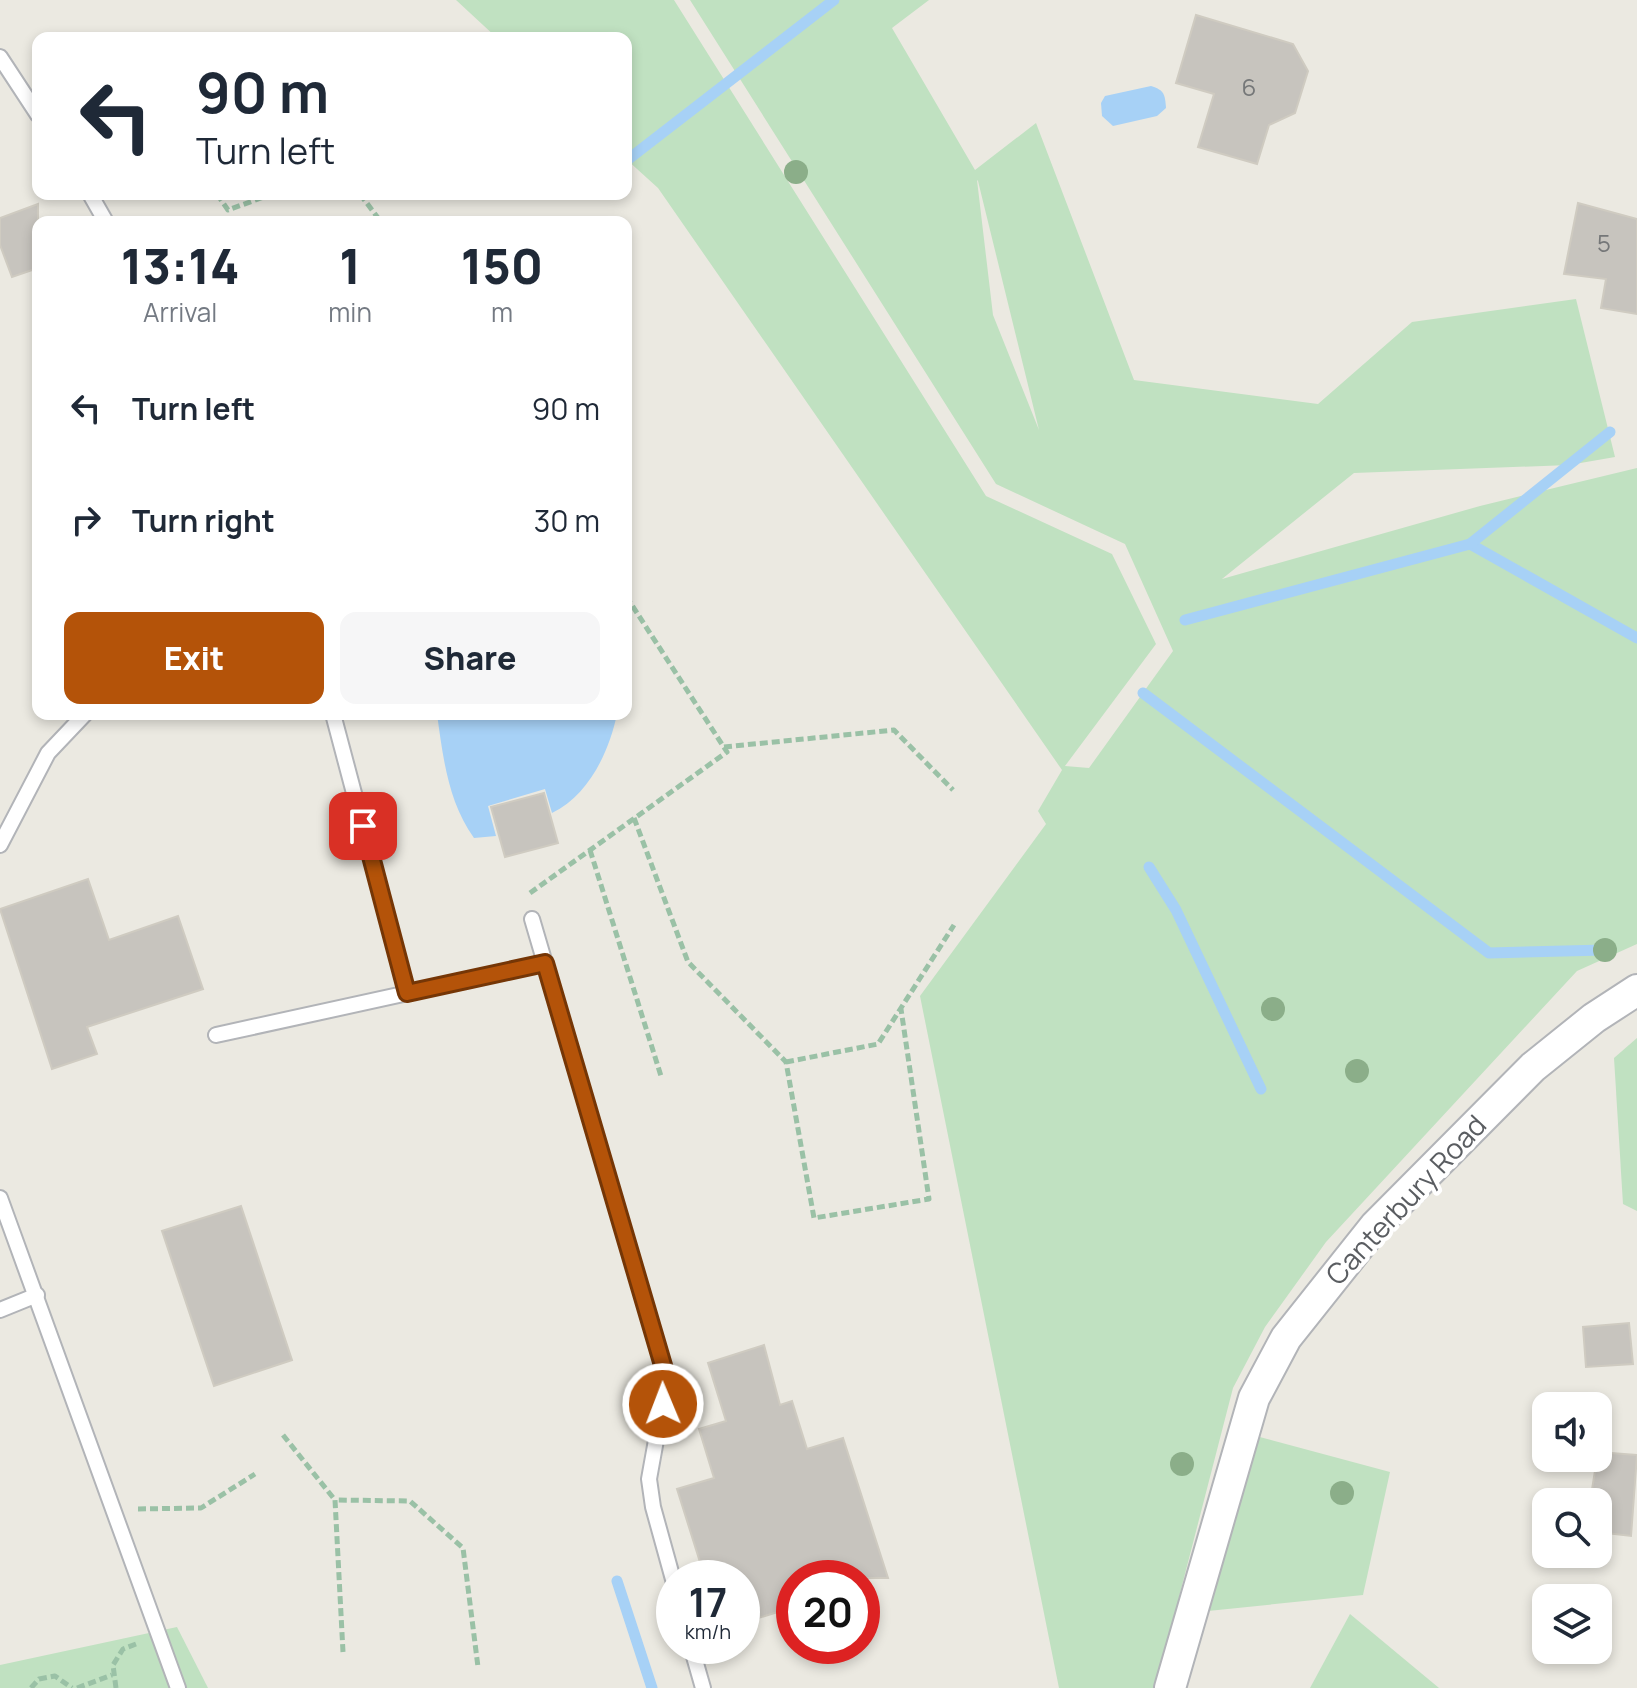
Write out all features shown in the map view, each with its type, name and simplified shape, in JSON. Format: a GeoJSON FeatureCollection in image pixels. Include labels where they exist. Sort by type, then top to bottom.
{"type":"FeatureCollection","features":[{"type":"Feature","properties":{"kind":"street","name":"Canterbury Road"},"geometry":{"type":"LineString","coordinates":[[1170,1688],[1254,1398],[1286,1338],[1375,1226],[1533,1067],[1594,1018],[1637,990]]}},
{"type":"Feature","properties":{"kind":"lane"},"geometry":{"type":"LineString","coordinates":[[0,57],[32,106]]}},
{"type":"Feature","properties":{"kind":"lane"},"geometry":{"type":"LineString","coordinates":[[0,845],[48,753],[79,720]]}},
{"type":"Feature","properties":{"kind":"lane"},"geometry":{"type":"LineString","coordinates":[[335,720],[407,993]]}},
{"type":"Feature","properties":{"kind":"lane"},"geometry":{"type":"LineString","coordinates":[[532,919],[667,1379],[649,1479],[668,1560]]}},
{"type":"Feature","properties":{"kind":"lane"},"geometry":{"type":"LineString","coordinates":[[216,1035],[545,963]]}},
{"type":"Feature","properties":{"kind":"lane"},"geometry":{"type":"LineString","coordinates":[[0,1198],[178,1688]]}},
{"type":"Feature","properties":{"kind":"lane"},"geometry":{"type":"LineString","coordinates":[[0,1310],[37,1295]]}},
{"type":"Feature","properties":{"kind":"lane"},"geometry":{"type":"LineString","coordinates":[[696,1664],[703,1688]]}},
{"type":"Feature","properties":{"kind":"path"},"geometry":{"type":"LineString","coordinates":[[221,200],[228,210],[256,200]]}},
{"type":"Feature","properties":{"kind":"path"},"geometry":{"type":"LineString","coordinates":[[532,919],[526,896],[727,752],[632,605]]}},
{"type":"Feature","properties":{"kind":"path"},"geometry":{"type":"LineString","coordinates":[[724,747],[894,730],[953,790]]}},
{"type":"Feature","properties":{"kind":"path"},"geometry":{"type":"LineString","coordinates":[[634,818],[688,962],[786,1062],[814,1218],[929,1199],[901,1009]]}},
{"type":"Feature","properties":{"kind":"path"},"geometry":{"type":"LineString","coordinates":[[590,850],[661,1076]]}},
{"type":"Feature","properties":{"kind":"path"},"geometry":{"type":"LineString","coordinates":[[786,1062],[878,1044],[954,925]]}},
{"type":"Feature","properties":{"kind":"path"},"geometry":{"type":"LineString","coordinates":[[283,1435],[335,1500],[343,1652]]}},
{"type":"Feature","properties":{"kind":"path"},"geometry":{"type":"LineString","coordinates":[[113,1509],[201,1508],[255,1474]]}},
{"type":"Feature","properties":{"kind":"path"},"geometry":{"type":"LineString","coordinates":[[335,1500],[410,1501],[463,1548],[478,1667]]}},
{"type":"Feature","properties":{"kind":"path"},"geometry":{"type":"LineString","coordinates":[[116,1688],[112,1675],[117,1656],[132,1645],[148,1644],[163,1651]]}},
{"type":"Feature","properties":{"kind":"path"},"geometry":{"type":"LineString","coordinates":[[31,1688],[39,1679],[55,1676],[74,1688],[112,1675]]}},
{"type":"Feature","properties":{"kind":"green space"},"geometry":{"type":"Polygon","coordinates":[[[456,0],[674,0],[986,496],[1112,554],[1156,644],[1065,766],[1089,768],[1173,651],[1125,544],[996,484],[690,0],[929,0],[892,28],[975,170],[1036,123],[1134,380],[1318,404],[1412,322],[1576,299],[1615,457],[1569,465],[1354,473],[1222,579],[1480,506],[1637,468],[1637,944],[1577,971],[1326,1242],[1265,1327],[1233,1388],[1179,1597],[1166,1688],[1059,1688],[920,996],[1046,824],[1038,811],[1062,770],[658,188],[632,164],[632,32],[491,32],[456,0]],[[977,180],[993,315],[1039,430],[978,181],[977,180]]]}},
{"type":"Feature","properties":{"kind":"green space"},"geometry":{"type":"Polygon","coordinates":[[[1637,1038],[1637,1211],[1623,1204],[1614,1058],[1637,1038]]]}},
{"type":"Feature","properties":{"kind":"green space"},"geometry":{"type":"Polygon","coordinates":[[[1256,1436],[1390,1472],[1363,1595],[1208,1611],[1256,1436]]]}},
{"type":"Feature","properties":{"kind":"green space"},"geometry":{"type":"Polygon","coordinates":[[[1350,1614],[1439,1688],[1310,1688],[1350,1614]]]}},
{"type":"Feature","properties":{"kind":"green space"},"geometry":{"type":"Polygon","coordinates":[[[177,1627],[208,1688],[0,1688],[0,1665],[177,1627]]]}},
{"type":"Feature","properties":{"kind":"water"},"geometry":{"type":"Polygon","coordinates":[[[1151,86],[1161,91],[1165,99],[1166,108],[1157,116],[1113,126],[1102,116],[1101,103],[1105,96],[1151,86]]]}},
{"type":"Feature","properties":{"kind":"water"},"geometry":{"type":"Polygon","coordinates":[[[438,720],[615,720],[609,743],[595,771],[587,784],[565,805],[552,813],[545,789],[488,806],[496,836],[474,838],[452,794],[438,720]]]}},
{"type":"Feature","properties":{"kind":"building"},"geometry":{"type":"Polygon","coordinates":[[[1196,15],[1293,44],[1308,71],[1295,113],[1269,125],[1257,164],[1198,147],[1214,94],[1176,83],[1196,15]]]}},
{"type":"Feature","properties":{"kind":"building"},"geometry":{"type":"Polygon","coordinates":[[[1578,203],[1637,219],[1637,314],[1601,308],[1606,279],[1564,274],[1578,203]]]}},
{"type":"Feature","properties":{"kind":"building"},"geometry":{"type":"Polygon","coordinates":[[[38,204],[38,216],[32,216],[32,270],[12,277],[0,245],[0,218],[38,204]]]}},
{"type":"Feature","properties":{"kind":"building"},"geometry":{"type":"Polygon","coordinates":[[[544,793],[558,843],[505,857],[491,807],[544,793]]]}},
{"type":"Feature","properties":{"kind":"building"},"geometry":{"type":"Polygon","coordinates":[[[88,879],[109,940],[178,916],[203,989],[87,1027],[97,1054],[52,1069],[0,909],[88,879]]]}},
{"type":"Feature","properties":{"kind":"building"},"geometry":{"type":"Polygon","coordinates":[[[241,1206],[292,1360],[214,1386],[162,1231],[241,1206]]]}},
{"type":"Feature","properties":{"kind":"building"},"geometry":{"type":"Polygon","coordinates":[[[1629,1323],[1633,1364],[1586,1367],[1583,1327],[1629,1323]]]}},
{"type":"Feature","properties":{"kind":"building"},"geometry":{"type":"Polygon","coordinates":[[[764,1345],[780,1405],[792,1401],[807,1449],[843,1438],[888,1578],[880,1578],[880,1560],[776,1560],[776,1613],[760,1617],[760,1560],[699,1560],[677,1489],[714,1478],[699,1429],[726,1421],[708,1363],[764,1345]]]}},
{"type":"Feature","properties":{"kind":"building"},"geometry":{"type":"Polygon","coordinates":[[[1612,1453],[1637,1455],[1631,1536],[1612,1534],[1612,1488],[1592,1488],[1595,1472],[1612,1472],[1612,1453]]]}},
{"type":"Feature","properties":{"kind":"waterway"},"geometry":{"type":"LineString","coordinates":[[632,156],[834,0]]}},
{"type":"Feature","properties":{"kind":"waterway"},"geometry":{"type":"LineString","coordinates":[[1185,620],[1470,544],[1610,432]]}},
{"type":"Feature","properties":{"kind":"waterway"},"geometry":{"type":"LineString","coordinates":[[1470,544],[1637,638]]}},
{"type":"Feature","properties":{"kind":"waterway"},"geometry":{"type":"LineString","coordinates":[[1143,693],[1489,953],[1605,950]]}},
{"type":"Feature","properties":{"kind":"waterway"},"geometry":{"type":"LineString","coordinates":[[1149,867],[1176,910],[1261,1089]]}},
{"type":"Feature","properties":{"kind":"waterway"},"geometry":{"type":"LineString","coordinates":[[617,1581],[652,1688]]}},
{"type":"Feature","properties":{"kind":"route"},"geometry":{"type":"LineString","coordinates":[[363,826],[407,993],[545,963],[667,1379],[663,1404]]}}]}
